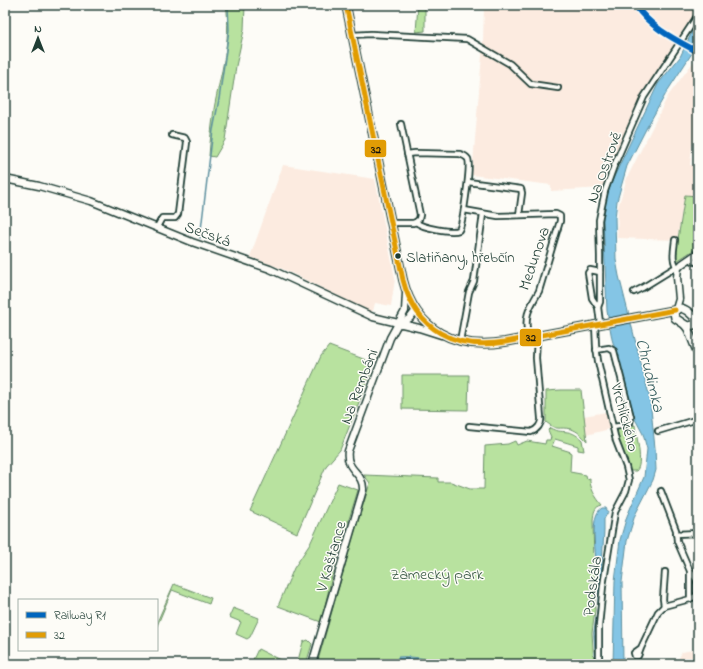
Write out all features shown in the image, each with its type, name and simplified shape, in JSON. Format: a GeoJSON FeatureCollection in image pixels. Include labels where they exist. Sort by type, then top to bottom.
{"type":"FeatureCollection","features":[{"type":"Feature","properties":{"kind":"main road"},"geometry":{"type":"LineString","coordinates":[[346,5],[405,286],[410,301],[422,319],[430,327],[456,340],[470,343],[489,344],[637,318],[682,308],[695,319],[696,323],[694,333],[698,354]]}},
{"type":"Feature","properties":{"kind":"main road"},"geometry":{"type":"LineString","coordinates":[[676,309],[674,314],[676,319]]}},
{"type":"Feature","properties":{"kind":"main road"},"geometry":{"type":"LineString","coordinates":[[689,313],[698,316]]}},
{"type":"Feature","properties":{"kind":"main road"},"geometry":{"type":"LineString","coordinates":[[646,316],[668,316],[689,327],[696,323]]}},
{"type":"Feature","properties":{"kind":"main road"},"geometry":{"type":"LineString","coordinates":[[683,324],[688,329],[698,354]]}},
{"type":"Feature","properties":{"kind":"street","name":"Na Ostrově"},"geometry":{"type":"LineString","coordinates":[[599,324],[599,220],[602,204],[614,166],[644,97],[698,15]]}},
{"type":"Feature","properties":{"kind":"street"},"geometry":{"type":"LineString","coordinates":[[352,36],[371,34],[467,39],[510,64],[533,85],[558,88]]}},
{"type":"Feature","properties":{"kind":"street"},"geometry":{"type":"LineString","coordinates":[[401,124],[420,215],[416,222]]}},
{"type":"Feature","properties":{"kind":"street"},"geometry":{"type":"LineString","coordinates":[[157,227],[162,218],[176,218],[178,214],[186,141],[183,138],[172,135]]}},
{"type":"Feature","properties":{"kind":"street"},"geometry":{"type":"LineString","coordinates":[[391,223],[416,222],[420,226],[458,231],[462,224],[468,182],[467,158],[462,155],[415,152],[407,154]]}},
{"type":"Feature","properties":{"kind":"street","name":"Sečská"},"geometry":{"type":"LineString","coordinates":[[5,179],[39,186],[81,198],[192,242],[283,274],[369,315],[426,330],[456,340]]}},
{"type":"Feature","properties":{"kind":"street"},"geometry":{"type":"LineString","coordinates":[[468,182],[521,189],[522,193],[519,216]]}},
{"type":"Feature","properties":{"kind":"street","name":"Medunova"},"geometry":{"type":"LineString","coordinates":[[464,210],[498,216],[558,214],[561,216],[539,291],[532,301],[526,316],[528,338]]}},
{"type":"Feature","properties":{"kind":"street"},"geometry":{"type":"LineString","coordinates":[[456,340],[469,292],[474,281],[483,214]]}},
{"type":"Feature","properties":{"kind":"street"},"geometry":{"type":"LineString","coordinates":[[675,240],[674,258],[677,268],[679,301],[676,309]]}},
{"type":"Feature","properties":{"kind":"street"},"geometry":{"type":"LineString","coordinates":[[634,292],[677,268],[698,253]]}},
{"type":"Feature","properties":{"kind":"street"},"geometry":{"type":"LineString","coordinates":[[691,258],[693,261],[698,263]]}},
{"type":"Feature","properties":{"kind":"street","name":"Na Ostrově"},"geometry":{"type":"LineString","coordinates":[[598,307],[592,298],[588,273],[590,270],[600,272]]}},
{"type":"Feature","properties":{"kind":"street"},"geometry":{"type":"LineString","coordinates":[[399,324],[406,308],[407,298],[405,286]]}},
{"type":"Feature","properties":{"kind":"street"},"geometry":{"type":"LineString","coordinates":[[678,287],[683,303],[689,313]]}},
{"type":"Feature","properties":{"kind":"street"},"geometry":{"type":"LineString","coordinates":[[403,314],[408,311],[416,310]]}},
{"type":"Feature","properties":{"kind":"street"},"geometry":{"type":"LineString","coordinates":[[399,324],[410,318],[416,310]]}},
{"type":"Feature","properties":{"kind":"street","name":"Na Rembáni"},"geometry":{"type":"LineString","coordinates":[[347,460],[350,443],[389,342],[399,324]]}},
{"type":"Feature","properties":{"kind":"street","name":"Vrchlického"},"geometry":{"type":"LineString","coordinates":[[599,324],[596,350],[613,427],[629,480],[626,492],[615,512]]}},
{"type":"Feature","properties":{"kind":"street"},"geometry":{"type":"LineString","coordinates":[[469,426],[531,432],[535,430],[542,421],[536,358],[537,336]]}},
{"type":"Feature","properties":{"kind":"street"},"geometry":{"type":"LineString","coordinates":[[596,350],[609,348],[614,351],[630,409],[630,423],[613,427]]}},
{"type":"Feature","properties":{"kind":"street"},"geometry":{"type":"LineString","coordinates":[[658,431],[698,419]]}},
{"type":"Feature","properties":{"kind":"street","name":"V Kaštance"},"geometry":{"type":"LineString","coordinates":[[312,664],[363,490],[361,479],[347,460]]}},
{"type":"Feature","properties":{"kind":"street"},"geometry":{"type":"LineString","coordinates":[[661,491],[671,516],[677,542],[690,571],[698,582]]}},
{"type":"Feature","properties":{"kind":"street","name":"Podskála"},"geometry":{"type":"LineString","coordinates":[[599,664],[599,626],[605,574],[615,512]]}},
{"type":"Feature","properties":{"kind":"street"},"geometry":{"type":"LineString","coordinates":[[676,534],[698,533]]}},
{"type":"Feature","properties":{"kind":"street"},"geometry":{"type":"LineString","coordinates":[[690,571],[690,599]]}},
{"type":"Feature","properties":{"kind":"street"},"geometry":{"type":"LineString","coordinates":[[664,606],[665,572]]}},
{"type":"Feature","properties":{"kind":"street"},"geometry":{"type":"LineString","coordinates":[[642,648],[658,612],[664,606],[690,599],[698,595]]}},
{"type":"Feature","properties":{"kind":"shaded area"},"geometry":{"type":"Polygon","coordinates":[[[484,5],[698,5],[698,11],[680,39],[698,49],[698,56],[677,44],[649,89],[604,190],[603,188],[551,191],[551,185],[472,175],[483,43],[484,5]]]}},
{"type":"Feature","properties":{"kind":"shaded area"},"geometry":{"type":"Polygon","coordinates":[[[698,60],[698,132],[692,146],[690,165],[698,166],[698,196],[685,195],[677,240],[617,238],[618,207],[627,178],[668,96],[694,61],[698,60]]]}},
{"type":"Feature","properties":{"kind":"shaded area"},"geometry":{"type":"Polygon","coordinates":[[[283,165],[375,179],[395,279],[391,306],[375,303],[373,311],[369,311],[283,269],[250,257],[283,165]]]}},
{"type":"Feature","properties":{"kind":"shaded area"},"geometry":{"type":"Polygon","coordinates":[[[606,412],[610,429],[586,435],[584,416],[606,412]]]}},
{"type":"Feature","properties":{"kind":"shaded area"},"geometry":{"type":"Polygon","coordinates":[[[698,649],[698,664],[676,664],[682,652],[698,649]]]}},
{"type":"Feature","properties":{"kind":"green space"},"geometry":{"type":"Polygon","coordinates":[[[226,5],[245,5],[244,30],[236,66],[225,140],[215,157],[209,156],[209,150],[214,109],[228,31],[226,5]]]}},
{"type":"Feature","properties":{"kind":"green space"},"geometry":{"type":"Polygon","coordinates":[[[418,5],[425,5],[425,31],[416,32],[418,5]]]}},
{"type":"Feature","properties":{"kind":"green space"},"geometry":{"type":"Polygon","coordinates":[[[685,195],[698,196],[698,247],[677,261],[675,258],[685,195]]]}},
{"type":"Feature","properties":{"kind":"green space"},"geometry":{"type":"Polygon","coordinates":[[[329,346],[366,360],[370,365],[371,372],[340,450],[326,466],[297,533],[250,511],[321,356],[329,346]]]}},
{"type":"Feature","properties":{"kind":"green space"},"geometry":{"type":"Polygon","coordinates":[[[402,375],[469,375],[468,410],[402,409],[402,375]]]}},
{"type":"Feature","properties":{"kind":"green space"},"geometry":{"type":"Polygon","coordinates":[[[581,390],[587,441],[573,430],[567,428],[556,428],[546,422],[546,391],[581,390]]]}},
{"type":"Feature","properties":{"kind":"green space"},"geometry":{"type":"Polygon","coordinates":[[[635,425],[639,450],[639,463],[636,471],[629,471],[622,454],[615,429],[635,425]]]}},
{"type":"Feature","properties":{"kind":"green space","name":"Zámecký park"},"geometry":{"type":"Polygon","coordinates":[[[550,428],[570,432],[582,440],[584,451],[578,450],[578,446],[555,439],[552,446],[571,452],[570,472],[586,475],[587,479],[590,478],[595,496],[602,505],[599,506],[594,512],[593,520],[595,610],[592,633],[594,664],[317,664],[370,483],[364,475],[438,478],[438,482],[451,482],[470,489],[484,489],[485,446],[508,444],[515,441],[517,445],[527,441],[545,444],[546,440],[550,440],[551,437],[548,430],[550,428]]]}},
{"type":"Feature","properties":{"kind":"green space"},"geometry":{"type":"Polygon","coordinates":[[[338,483],[358,490],[334,568],[321,622],[278,606],[294,568],[310,544],[338,483]]]}},
{"type":"Feature","properties":{"kind":"green space"},"geometry":{"type":"Polygon","coordinates":[[[174,584],[211,598],[209,604],[172,590],[158,624],[158,620],[174,584]]]}},
{"type":"Feature","properties":{"kind":"green space"},"geometry":{"type":"Polygon","coordinates":[[[233,608],[259,618],[250,637],[247,639],[236,634],[241,622],[229,617],[233,608]]]}},
{"type":"Feature","properties":{"kind":"green space"},"geometry":{"type":"Polygon","coordinates":[[[308,640],[312,644],[306,664],[297,664],[303,642],[308,640]]]}},
{"type":"Feature","properties":{"kind":"green space"},"geometry":{"type":"Polygon","coordinates":[[[258,649],[284,662],[283,664],[251,664],[258,649]]]}},
{"type":"Feature","properties":{"kind":"water"},"geometry":{"type":"Polygon","coordinates":[[[698,24],[698,44],[668,90],[647,127],[627,166],[617,201],[615,218],[616,260],[650,399],[656,470],[653,480],[635,515],[627,541],[622,582],[623,664],[613,664],[615,581],[620,540],[627,516],[644,477],[647,449],[643,434],[635,419],[612,339],[607,311],[603,217],[607,196],[612,181],[658,84],[680,57],[692,32],[698,24]]]}},
{"type":"Feature","properties":{"kind":"water"},"geometry":{"type":"Polygon","coordinates":[[[602,508],[606,508],[608,512],[604,519],[601,578],[598,580],[594,530],[595,520],[602,508]]]}},
{"type":"Feature","properties":{"kind":"water"},"geometry":{"type":"Polygon","coordinates":[[[398,657],[425,659],[438,664],[399,664],[397,662],[398,657]]]}},
{"type":"Feature","properties":{"kind":"waterway"},"geometry":{"type":"LineString","coordinates":[[200,238],[213,130],[229,30],[228,5]]}},
{"type":"Feature","properties":{"kind":"waterway"},"geometry":{"type":"LineString","coordinates":[[596,664],[594,633],[598,606],[599,580]]}},
{"type":"Feature","properties":{"kind":"rail line","name":"R1"},"geometry":{"type":"LineString","coordinates":[[635,5],[656,27],[698,52]]}},
{"type":"Feature","properties":{"kind":"transit line","name":"32"},"geometry":{"type":"LineString","coordinates":[[346,5],[403,280],[409,298],[428,324],[440,333],[455,339],[470,343],[487,344],[505,342],[675,310]]}},
{"type":"Feature","properties":{"kind":"place","name":"Slatiňany, hřebčín"},"geometry":{"type":"Point","coordinates":[398,256]}},
{"type":"Feature","properties":{"kind":"water label","name":"Chrudimka"},"geometry":{"type":"Point","coordinates":[651,375]}}]}
